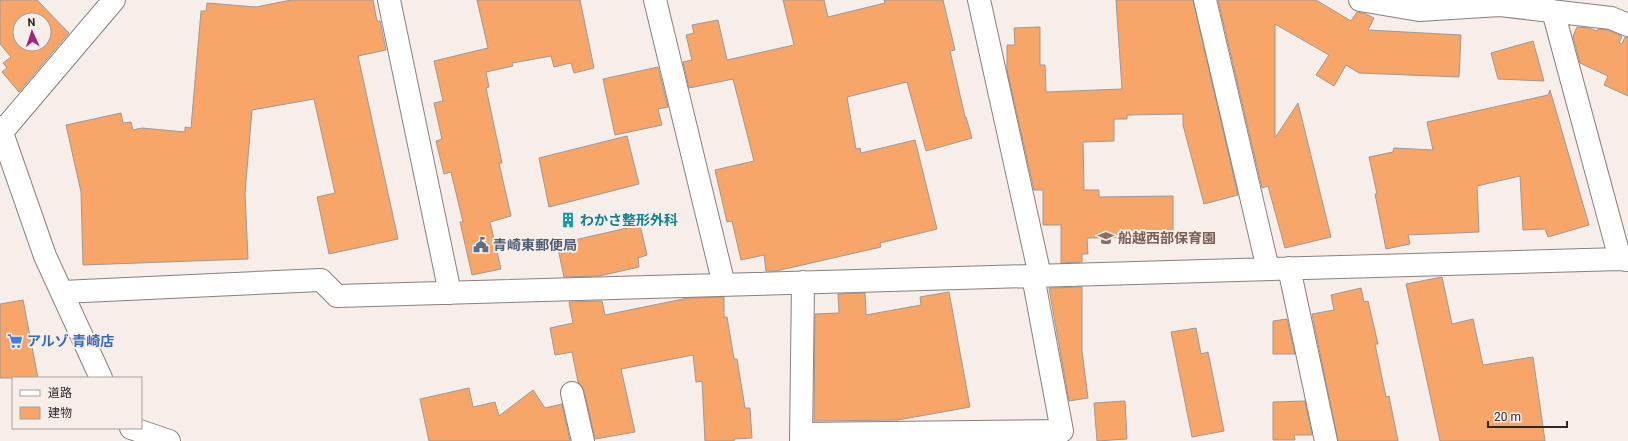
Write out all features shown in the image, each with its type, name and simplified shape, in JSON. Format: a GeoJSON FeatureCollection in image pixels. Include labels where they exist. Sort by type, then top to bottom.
{"type":"FeatureCollection","features":[{"type":"Feature","properties":{"kind":"street"},"geometry":{"type":"LineString","coordinates":[[102,377],[45,256],[1,130],[114,0]]}},
{"type":"Feature","properties":{"kind":"street"},"geometry":{"type":"LineString","coordinates":[[389,0],[450,293]]}},
{"type":"Feature","properties":{"kind":"street"},"geometry":{"type":"LineString","coordinates":[[655,0],[724,285]]}},
{"type":"Feature","properties":{"kind":"street"},"geometry":{"type":"LineString","coordinates":[[803,282],[801,437],[1063,436],[1037,276],[979,0]]}},
{"type":"Feature","properties":{"kind":"street"},"geometry":{"type":"LineString","coordinates":[[1205,0],[1268,269]]}},
{"type":"Feature","properties":{"kind":"street"},"geometry":{"type":"LineString","coordinates":[[1360,0],[1419,10],[1500,6],[1611,18],[1628,25]]}},
{"type":"Feature","properties":{"kind":"street"},"geometry":{"type":"LineString","coordinates":[[62,292],[321,280],[338,296],[1289,268],[1624,260],[1553,12]]}},
{"type":"Feature","properties":{"kind":"street"},"geometry":{"type":"LineString","coordinates":[[1289,268],[1326,441]]}},
{"type":"Feature","properties":{"kind":"street"},"geometry":{"type":"LineString","coordinates":[[572,393],[583,441]]}},
{"type":"Feature","properties":{"kind":"street"},"geometry":{"type":"LineString","coordinates":[[124,429],[130,441]]}},
{"type":"Feature","properties":{"kind":"street"},"geometry":{"type":"LineString","coordinates":[[134,429],[169,441]]}},
{"type":"Feature","properties":{"kind":"building"},"geometry":{"type":"Polygon","coordinates":[[[0,0],[37,0],[49,12],[12,12],[12,52],[52,52],[52,15],[69,33],[19,92],[2,72],[7,68],[3,63],[11,57],[0,44],[0,0]]]}},
{"type":"Feature","properties":{"kind":"building"},"geometry":{"type":"Polygon","coordinates":[[[291,0],[373,0],[377,21],[380,21],[386,50],[358,56],[398,239],[329,254],[317,197],[335,193],[314,99],[252,110],[245,193],[248,259],[83,265],[81,192],[66,125],[121,113],[123,123],[131,122],[133,130],[142,128],[185,132],[185,127],[191,128],[201,11],[206,11],[207,3],[256,7],[291,0]]]}},
{"type":"Feature","properties":{"kind":"building"},"geometry":{"type":"Polygon","coordinates":[[[477,0],[580,0],[594,68],[574,73],[571,63],[554,67],[551,56],[512,63],[513,66],[486,72],[489,87],[486,88],[502,163],[499,163],[511,216],[490,222],[501,269],[472,275],[460,222],[463,222],[451,172],[444,174],[436,141],[442,139],[434,103],[443,101],[434,61],[488,48],[477,0]]]}},
{"type":"Feature","properties":{"kind":"building"},"geometry":{"type":"Polygon","coordinates":[[[783,0],[824,0],[828,17],[885,3],[884,0],[943,0],[955,50],[950,51],[965,117],[972,138],[926,151],[907,82],[847,97],[856,149],[860,148],[861,153],[915,140],[937,229],[880,243],[881,247],[776,271],[766,271],[764,255],[741,260],[732,221],[727,222],[715,170],[754,161],[733,79],[689,88],[683,62],[692,60],[686,35],[694,33],[692,25],[718,20],[727,60],[794,45],[783,0]]]}},
{"type":"Feature","properties":{"kind":"building"},"geometry":{"type":"Polygon","coordinates":[[[1116,0],[1193,0],[1238,195],[1204,204],[1183,125],[1183,114],[1127,115],[1127,119],[1114,119],[1114,141],[1083,142],[1084,190],[1099,190],[1099,197],[1173,196],[1173,237],[1087,238],[1088,254],[1082,254],[1082,262],[1061,263],[1061,225],[1043,225],[1043,190],[1034,190],[1007,70],[1007,45],[1015,45],[1014,28],[1040,27],[1040,65],[1045,65],[1046,92],[1122,89],[1116,0]]]}},
{"type":"Feature","properties":{"kind":"building"},"geometry":{"type":"Polygon","coordinates":[[[1218,0],[1316,0],[1351,21],[1357,12],[1374,18],[1368,30],[1461,35],[1459,77],[1359,73],[1346,65],[1334,86],[1316,75],[1329,55],[1275,24],[1275,138],[1298,103],[1331,237],[1285,248],[1268,186],[1262,188],[1218,0]]]}},
{"type":"Feature","properties":{"kind":"building"},"geometry":{"type":"Polygon","coordinates":[[[1577,27],[1589,28],[1597,31],[1598,29],[1608,30],[1622,36],[1619,43],[1622,44],[1625,37],[1628,37],[1628,96],[1604,85],[1608,76],[1580,63],[1573,36],[1577,27]]]}},
{"type":"Feature","properties":{"kind":"building"},"geometry":{"type":"Polygon","coordinates":[[[1533,41],[1544,81],[1498,79],[1491,53],[1533,41]]]}},
{"type":"Feature","properties":{"kind":"building"},"geometry":{"type":"Polygon","coordinates":[[[658,67],[668,107],[658,109],[662,125],[615,135],[603,79],[658,67]]]}},
{"type":"Feature","properties":{"kind":"building"},"geometry":{"type":"Polygon","coordinates":[[[1550,90],[1589,225],[1548,237],[1545,229],[1523,230],[1520,176],[1477,186],[1479,232],[1408,235],[1410,244],[1386,249],[1369,157],[1393,152],[1394,148],[1433,150],[1427,122],[1548,95],[1550,90]]]}},
{"type":"Feature","properties":{"kind":"building"},"geometry":{"type":"Polygon","coordinates":[[[627,136],[639,184],[549,207],[539,158],[627,136]]]}},
{"type":"Feature","properties":{"kind":"building"},"geometry":{"type":"Polygon","coordinates":[[[640,225],[647,255],[638,258],[639,267],[599,276],[564,277],[557,244],[640,225]]]}},
{"type":"Feature","properties":{"kind":"building"},"geometry":{"type":"Polygon","coordinates":[[[1442,277],[1452,324],[1473,319],[1483,365],[1533,357],[1545,441],[1440,441],[1406,284],[1442,277]]]}},
{"type":"Feature","properties":{"kind":"building"},"geometry":{"type":"Polygon","coordinates":[[[1082,287],[1082,351],[1088,398],[1069,401],[1049,288],[1082,287]]]}},
{"type":"Feature","properties":{"kind":"building"},"geometry":{"type":"Polygon","coordinates":[[[1361,288],[1364,302],[1368,301],[1378,344],[1375,344],[1386,397],[1389,396],[1398,441],[1338,441],[1312,314],[1334,310],[1331,295],[1361,288]]]}},
{"type":"Feature","properties":{"kind":"building"},"geometry":{"type":"Polygon","coordinates":[[[949,292],[970,407],[898,420],[814,421],[815,314],[839,313],[838,294],[865,293],[866,315],[921,305],[920,297],[949,292]]]}},
{"type":"Feature","properties":{"kind":"building"},"geometry":{"type":"Polygon","coordinates":[[[724,297],[724,317],[727,317],[734,359],[737,359],[745,408],[750,408],[752,438],[734,439],[734,441],[705,441],[702,381],[696,382],[693,355],[621,369],[635,432],[595,439],[584,390],[578,382],[572,352],[555,355],[550,328],[573,323],[569,302],[602,301],[605,315],[688,298],[724,297]]]}},
{"type":"Feature","properties":{"kind":"building","name":"アルゾ 青崎店"},"geometry":{"type":"Polygon","coordinates":[[[23,300],[38,377],[0,378],[0,304],[23,300]]]}},
{"type":"Feature","properties":{"kind":"building"},"geometry":{"type":"Polygon","coordinates":[[[1287,319],[1295,354],[1273,354],[1273,321],[1287,319]]]}},
{"type":"Feature","properties":{"kind":"building"},"geometry":{"type":"Polygon","coordinates":[[[1196,328],[1201,354],[1208,352],[1224,431],[1192,437],[1171,332],[1196,328]]]}},
{"type":"Feature","properties":{"kind":"building"},"geometry":{"type":"Polygon","coordinates":[[[469,388],[473,407],[495,402],[499,416],[533,390],[545,408],[562,404],[570,441],[429,441],[420,399],[469,388]]]}},
{"type":"Feature","properties":{"kind":"building"},"geometry":{"type":"Polygon","coordinates":[[[1125,401],[1127,439],[1097,441],[1094,403],[1125,401]]]}},
{"type":"Feature","properties":{"kind":"building"},"geometry":{"type":"Polygon","coordinates":[[[1305,401],[1312,435],[1294,435],[1295,440],[1273,440],[1273,402],[1305,401]]]}},
{"type":"Feature","properties":{"kind":"place","name":"わかさ整形外科"},"geometry":{"type":"Point","coordinates":[568,220]}},
{"type":"Feature","properties":{"kind":"place","name":"船越西部保育園"},"geometry":{"type":"Point","coordinates":[1106,238]}},
{"type":"Feature","properties":{"kind":"place","name":"青崎東郵便局"},"geometry":{"type":"Point","coordinates":[481,245]}},
{"type":"Feature","properties":{"kind":"place","name":"アルゾ 青崎店"},"geometry":{"type":"Point","coordinates":[15,341]}}]}
